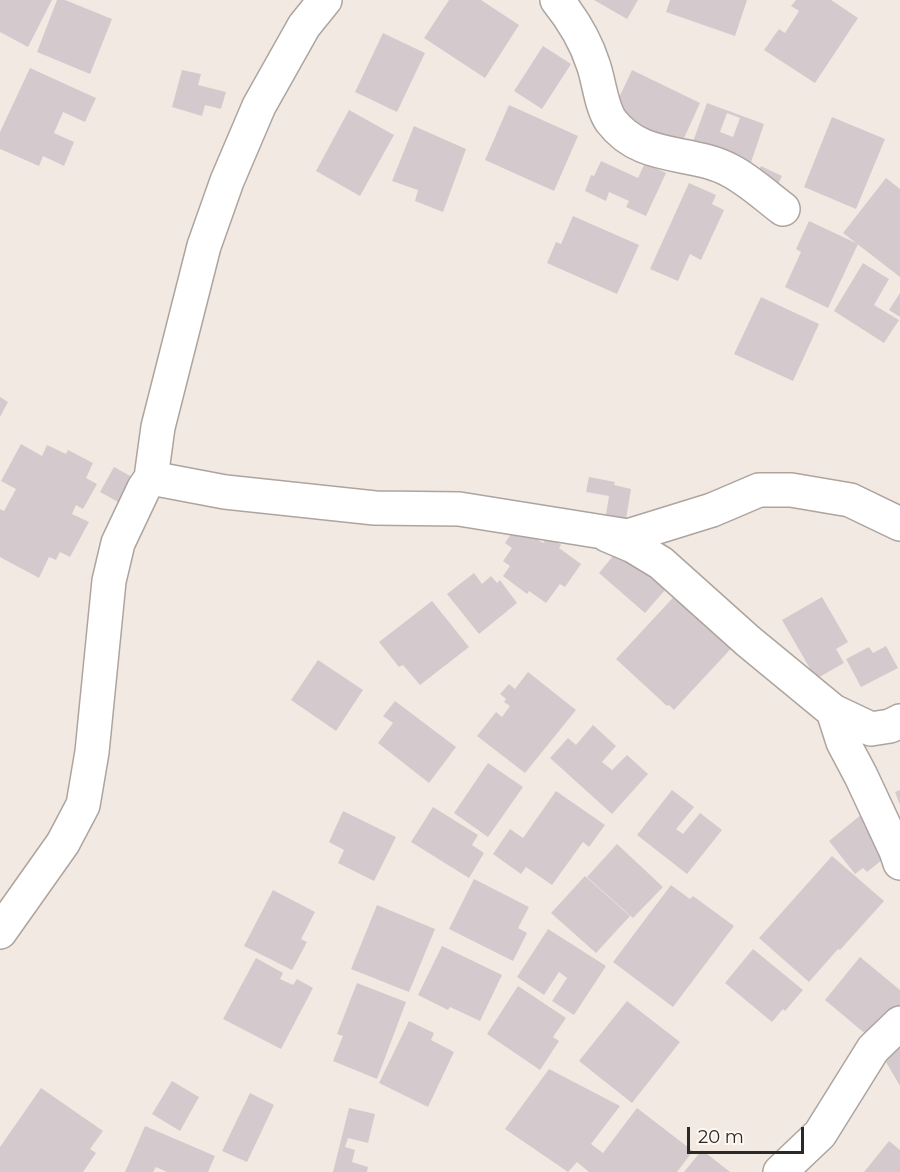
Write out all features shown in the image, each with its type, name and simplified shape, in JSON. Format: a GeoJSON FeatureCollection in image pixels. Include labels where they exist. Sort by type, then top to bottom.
{"type":"FeatureCollection","features":[{"type":"Feature","properties":{"kind":"street"},"geometry":{"type":"LineString","coordinates":[[0,932],[63,843],[83,805],[92,752],[109,581],[118,543],[151,478],[158,427],[204,246],[227,181],[259,106],[304,26],[325,0]]}},
{"type":"Feature","properties":{"kind":"street"},"geometry":{"type":"LineString","coordinates":[[557,0],[577,25],[593,63],[610,120],[631,140],[646,149],[708,162],[732,171],[783,209]]}},
{"type":"Feature","properties":{"kind":"street"},"geometry":{"type":"LineString","coordinates":[[151,478],[225,492],[375,508],[459,509],[628,536],[712,510],[759,490],[791,490],[850,500],[900,524]]}},
{"type":"Feature","properties":{"kind":"street"},"geometry":{"type":"LineString","coordinates":[[599,532],[633,546],[661,563],[748,642],[833,711],[872,729],[890,726],[900,720]]}},
{"type":"Feature","properties":{"kind":"street"},"geometry":{"type":"LineString","coordinates":[[833,711],[843,742],[900,863]]}},
{"type":"Feature","properties":{"kind":"street"},"geometry":{"type":"LineString","coordinates":[[780,1172],[820,1134],[873,1049],[900,1023]]}},
{"type":"Feature","properties":{"kind":"building"},"geometry":{"type":"Polygon","coordinates":[[[0,0],[52,0],[28,47],[0,32],[0,0]]]}},
{"type":"Feature","properties":{"kind":"building"},"geometry":{"type":"Polygon","coordinates":[[[57,0],[65,0],[112,19],[90,74],[37,52],[57,0]]]}},
{"type":"Feature","properties":{"kind":"building"},"geometry":{"type":"Polygon","coordinates":[[[449,0],[481,0],[519,25],[485,78],[424,38],[449,0]]]}},
{"type":"Feature","properties":{"kind":"building"},"geometry":{"type":"Polygon","coordinates":[[[594,0],[638,0],[627,19],[594,0]]]}},
{"type":"Feature","properties":{"kind":"building"},"geometry":{"type":"Polygon","coordinates":[[[670,0],[747,0],[735,36],[666,12],[670,0]]]}},
{"type":"Feature","properties":{"kind":"building"},"geometry":{"type":"Polygon","coordinates":[[[796,0],[831,0],[858,18],[815,83],[764,50],[779,29],[785,33],[799,11],[791,6],[796,0]]]}},
{"type":"Feature","properties":{"kind":"building"},"geometry":{"type":"Polygon","coordinates":[[[383,33],[425,53],[397,112],[355,92],[383,33]]]}},
{"type":"Feature","properties":{"kind":"building"},"geometry":{"type":"Polygon","coordinates":[[[543,46],[571,64],[542,109],[514,91],[543,46]]]}},
{"type":"Feature","properties":{"kind":"building"},"geometry":{"type":"Polygon","coordinates":[[[30,68],[96,98],[85,122],[63,112],[54,133],[74,142],[64,166],[43,156],[39,166],[0,149],[0,132],[30,68]]]}},
{"type":"Feature","properties":{"kind":"building"},"geometry":{"type":"Polygon","coordinates":[[[182,70],[201,74],[198,85],[226,92],[221,109],[205,105],[202,116],[172,107],[182,70]]]}},
{"type":"Feature","properties":{"kind":"building"},"geometry":{"type":"Polygon","coordinates":[[[632,70],[700,103],[680,147],[611,115],[632,70]]]}},
{"type":"Feature","properties":{"kind":"building"},"geometry":{"type":"Polygon","coordinates":[[[707,103],[764,124],[748,171],[690,150],[707,103]],[[727,113],[720,132],[733,137],[740,118],[727,113]]]}},
{"type":"Feature","properties":{"kind":"building"},"geometry":{"type":"Polygon","coordinates":[[[509,105],[578,136],[554,191],[485,160],[509,105]]]}},
{"type":"Feature","properties":{"kind":"building"},"geometry":{"type":"Polygon","coordinates":[[[349,110],[394,135],[360,196],[316,171],[349,110]]]}},
{"type":"Feature","properties":{"kind":"building"},"geometry":{"type":"Polygon","coordinates":[[[832,117],[885,139],[856,209],[804,187],[832,117]]]}},
{"type":"Feature","properties":{"kind":"building"},"geometry":{"type":"Polygon","coordinates":[[[414,126],[466,149],[443,212],[415,201],[418,190],[392,181],[414,126]]]}},
{"type":"Feature","properties":{"kind":"building"},"geometry":{"type":"Polygon","coordinates":[[[601,161],[638,178],[645,163],[666,173],[646,216],[626,207],[629,201],[609,192],[606,201],[585,191],[591,175],[594,176],[601,161]]]}},
{"type":"Feature","properties":{"kind":"building"},"geometry":{"type":"Polygon","coordinates":[[[761,166],[782,176],[774,192],[753,182],[761,166]]]}},
{"type":"Feature","properties":{"kind":"building"},"geometry":{"type":"Polygon","coordinates":[[[886,178],[900,189],[900,277],[843,233],[886,178]]]}},
{"type":"Feature","properties":{"kind":"building"},"geometry":{"type":"Polygon","coordinates":[[[689,183],[716,195],[712,204],[724,210],[701,260],[690,254],[678,281],[650,269],[689,183]]]}},
{"type":"Feature","properties":{"kind":"building"},"geometry":{"type":"Polygon","coordinates":[[[573,216],[639,245],[617,294],[547,263],[556,242],[561,244],[573,216]]]}},
{"type":"Feature","properties":{"kind":"building"},"geometry":{"type":"Polygon","coordinates":[[[809,221],[858,244],[828,308],[785,287],[801,252],[796,249],[809,221]]]}},
{"type":"Feature","properties":{"kind":"building"},"geometry":{"type":"Polygon","coordinates":[[[863,263],[889,279],[874,305],[899,320],[884,343],[834,311],[863,263]]]}},
{"type":"Feature","properties":{"kind":"building"},"geometry":{"type":"Polygon","coordinates":[[[900,293],[900,317],[889,310],[900,293]]]}},
{"type":"Feature","properties":{"kind":"building"},"geometry":{"type":"Polygon","coordinates":[[[761,297],[819,324],[793,381],[734,354],[761,297]]]}},
{"type":"Feature","properties":{"kind":"building"},"geometry":{"type":"Polygon","coordinates":[[[0,397],[8,402],[0,417],[0,397]]]}},
{"type":"Feature","properties":{"kind":"building"},"geometry":{"type":"Polygon","coordinates":[[[21,444],[42,456],[47,445],[66,454],[68,450],[93,463],[86,478],[97,484],[83,509],[76,505],[72,514],[89,522],[70,557],[60,552],[56,560],[49,557],[39,578],[0,557],[0,509],[4,511],[16,489],[1,481],[21,444]]]}},
{"type":"Feature","properties":{"kind":"building"},"geometry":{"type":"Polygon","coordinates":[[[114,467],[134,478],[120,503],[100,492],[114,467]]]}},
{"type":"Feature","properties":{"kind":"building"},"geometry":{"type":"Polygon","coordinates":[[[589,477],[615,482],[614,485],[631,489],[625,525],[605,521],[609,496],[586,492],[589,477]]]}},
{"type":"Feature","properties":{"kind":"building"},"geometry":{"type":"Polygon","coordinates":[[[517,525],[543,543],[548,535],[561,545],[559,548],[581,564],[565,587],[560,584],[546,603],[529,591],[527,594],[503,576],[510,566],[503,561],[512,548],[505,543],[517,525]]]}},
{"type":"Feature","properties":{"kind":"building"},"geometry":{"type":"Polygon","coordinates":[[[618,550],[665,590],[645,613],[599,573],[618,550]]]}},
{"type":"Feature","properties":{"kind":"building"},"geometry":{"type":"Polygon","coordinates":[[[474,573],[482,584],[491,576],[497,583],[500,580],[517,603],[479,634],[447,594],[474,573]]]}},
{"type":"Feature","properties":{"kind":"building"},"geometry":{"type":"Polygon","coordinates":[[[682,588],[738,641],[674,710],[616,659],[682,588]]]}},
{"type":"Feature","properties":{"kind":"building"},"geometry":{"type":"Polygon","coordinates":[[[822,597],[848,642],[836,649],[844,663],[816,679],[782,620],[822,597]]]}},
{"type":"Feature","properties":{"kind":"building"},"geometry":{"type":"Polygon","coordinates":[[[432,601],[469,647],[420,685],[403,665],[399,667],[379,642],[432,601]]]}},
{"type":"Feature","properties":{"kind":"building"},"geometry":{"type":"Polygon","coordinates":[[[886,646],[898,668],[861,687],[846,659],[869,647],[873,653],[886,646]]]}},
{"type":"Feature","properties":{"kind":"building"},"geometry":{"type":"Polygon","coordinates":[[[318,660],[363,690],[336,731],[291,700],[318,660]]]}},
{"type":"Feature","properties":{"kind":"building"},"geometry":{"type":"Polygon","coordinates":[[[528,672],[576,710],[525,773],[477,736],[496,712],[502,717],[510,706],[504,702],[506,699],[500,694],[509,684],[515,689],[528,672]]]}},
{"type":"Feature","properties":{"kind":"building"},"geometry":{"type":"Polygon","coordinates":[[[395,701],[456,747],[429,783],[378,743],[393,723],[383,716],[395,701]]]}},
{"type":"Feature","properties":{"kind":"building"},"geometry":{"type":"Polygon","coordinates":[[[593,725],[616,746],[602,762],[612,770],[627,755],[648,774],[612,814],[550,758],[568,738],[576,745],[593,725]]]}},
{"type":"Feature","properties":{"kind":"building"},"geometry":{"type":"Polygon","coordinates":[[[488,763],[523,787],[488,837],[454,813],[488,763]]]}},
{"type":"Feature","properties":{"kind":"building"},"geometry":{"type":"Polygon","coordinates":[[[672,790],[694,807],[676,829],[683,834],[700,813],[722,830],[687,874],[637,835],[672,790]]]}},
{"type":"Feature","properties":{"kind":"building"},"geometry":{"type":"Polygon","coordinates":[[[900,790],[900,805],[895,792],[900,790]]]}},
{"type":"Feature","properties":{"kind":"building"},"geometry":{"type":"Polygon","coordinates":[[[556,791],[605,825],[589,847],[583,842],[552,885],[526,867],[521,874],[493,854],[510,829],[523,838],[556,791]]]}},
{"type":"Feature","properties":{"kind":"building"},"geometry":{"type":"Polygon","coordinates":[[[433,807],[478,835],[472,845],[484,853],[469,878],[411,842],[433,807]]]}},
{"type":"Feature","properties":{"kind":"building"},"geometry":{"type":"Polygon","coordinates":[[[343,811],[396,837],[374,881],[338,863],[344,850],[329,842],[343,811]]]}},
{"type":"Feature","properties":{"kind":"building"},"geometry":{"type":"Polygon","coordinates":[[[862,814],[892,852],[867,872],[863,868],[855,874],[829,841],[862,814]]]}},
{"type":"Feature","properties":{"kind":"building"},"geometry":{"type":"Polygon","coordinates":[[[617,844],[663,887],[633,918],[587,877],[617,844]]]}},
{"type":"Feature","properties":{"kind":"building"},"geometry":{"type":"Polygon","coordinates":[[[832,856],[884,901],[809,982],[759,938],[832,856]]]}},
{"type":"Feature","properties":{"kind":"building"},"geometry":{"type":"Polygon","coordinates":[[[585,876],[630,916],[596,953],[551,913],[585,876]]]}},
{"type":"Feature","properties":{"kind":"building"},"geometry":{"type":"Polygon","coordinates":[[[474,879],[529,907],[518,928],[527,933],[513,961],[449,929],[474,879]]]}},
{"type":"Feature","properties":{"kind":"building"},"geometry":{"type":"Polygon","coordinates":[[[671,885],[690,899],[693,896],[734,926],[673,1007],[613,962],[671,885]]]}},
{"type":"Feature","properties":{"kind":"building"},"geometry":{"type":"Polygon","coordinates":[[[273,890],[315,912],[301,939],[307,942],[292,970],[244,946],[273,890]]]}},
{"type":"Feature","properties":{"kind":"building"},"geometry":{"type":"Polygon","coordinates":[[[377,905],[435,929],[409,992],[351,969],[377,905]]]}},
{"type":"Feature","properties":{"kind":"building"},"geometry":{"type":"Polygon","coordinates":[[[548,929],[606,966],[574,1015],[552,1001],[567,978],[559,972],[544,995],[517,977],[548,929]]]}},
{"type":"Feature","properties":{"kind":"building"},"geometry":{"type":"Polygon","coordinates":[[[442,946],[502,975],[480,1021],[450,1007],[448,1010],[418,995],[442,946]]]}},
{"type":"Feature","properties":{"kind":"building"},"geometry":{"type":"Polygon","coordinates":[[[753,949],[803,990],[772,1022],[725,983],[753,949]]]}},
{"type":"Feature","properties":{"kind":"building"},"geometry":{"type":"Polygon","coordinates":[[[860,957],[900,990],[900,1009],[874,1041],[825,1000],[860,957]]]}},
{"type":"Feature","properties":{"kind":"building"},"geometry":{"type":"Polygon","coordinates":[[[256,958],[283,973],[280,979],[293,985],[297,979],[313,988],[281,1049],[223,1019],[256,958]]]}},
{"type":"Feature","properties":{"kind":"building"},"geometry":{"type":"Polygon","coordinates":[[[357,983],[406,1002],[377,1079],[333,1061],[343,1036],[337,1034],[357,983]]]}},
{"type":"Feature","properties":{"kind":"building"},"geometry":{"type":"Polygon","coordinates":[[[518,986],[566,1018],[553,1037],[559,1041],[540,1070],[487,1034],[518,986]]]}},
{"type":"Feature","properties":{"kind":"building"},"geometry":{"type":"Polygon","coordinates":[[[627,1001],[680,1042],[632,1103],[579,1061],[627,1001]]]}},
{"type":"Feature","properties":{"kind":"building"},"geometry":{"type":"Polygon","coordinates":[[[409,1021],[434,1033],[431,1040],[454,1052],[428,1107],[379,1083],[409,1021]]]}},
{"type":"Feature","properties":{"kind":"building"},"geometry":{"type":"Polygon","coordinates":[[[900,1038],[900,1086],[879,1050],[900,1038]]]}},
{"type":"Feature","properties":{"kind":"building"},"geometry":{"type":"Polygon","coordinates":[[[549,1069],[620,1106],[591,1144],[603,1153],[637,1108],[693,1151],[677,1172],[589,1172],[577,1162],[568,1172],[505,1129],[549,1069]]]}},
{"type":"Feature","properties":{"kind":"building"},"geometry":{"type":"Polygon","coordinates":[[[172,1081],[199,1097],[180,1131],[152,1114],[172,1081]]]}},
{"type":"Feature","properties":{"kind":"building"},"geometry":{"type":"Polygon","coordinates":[[[41,1088],[103,1131],[90,1149],[96,1153],[83,1172],[0,1172],[0,1147],[41,1088]]]}},
{"type":"Feature","properties":{"kind":"building"},"geometry":{"type":"Polygon","coordinates":[[[250,1093],[274,1105],[247,1162],[222,1151],[250,1093]]]}},
{"type":"Feature","properties":{"kind":"building"},"geometry":{"type":"Polygon","coordinates":[[[349,1108],[375,1114],[368,1143],[348,1138],[345,1147],[355,1150],[352,1162],[368,1167],[367,1172],[333,1172],[349,1108]]]}},
{"type":"Feature","properties":{"kind":"building"},"geometry":{"type":"Polygon","coordinates":[[[145,1126],[215,1156],[208,1172],[167,1172],[156,1167],[153,1172],[125,1172],[145,1126]]]}},
{"type":"Feature","properties":{"kind":"building"},"geometry":{"type":"Polygon","coordinates":[[[889,1141],[900,1150],[900,1172],[864,1172],[889,1141]]]}},
{"type":"Feature","properties":{"kind":"building"},"geometry":{"type":"Polygon","coordinates":[[[702,1150],[730,1172],[684,1172],[702,1150]]]}}]}
